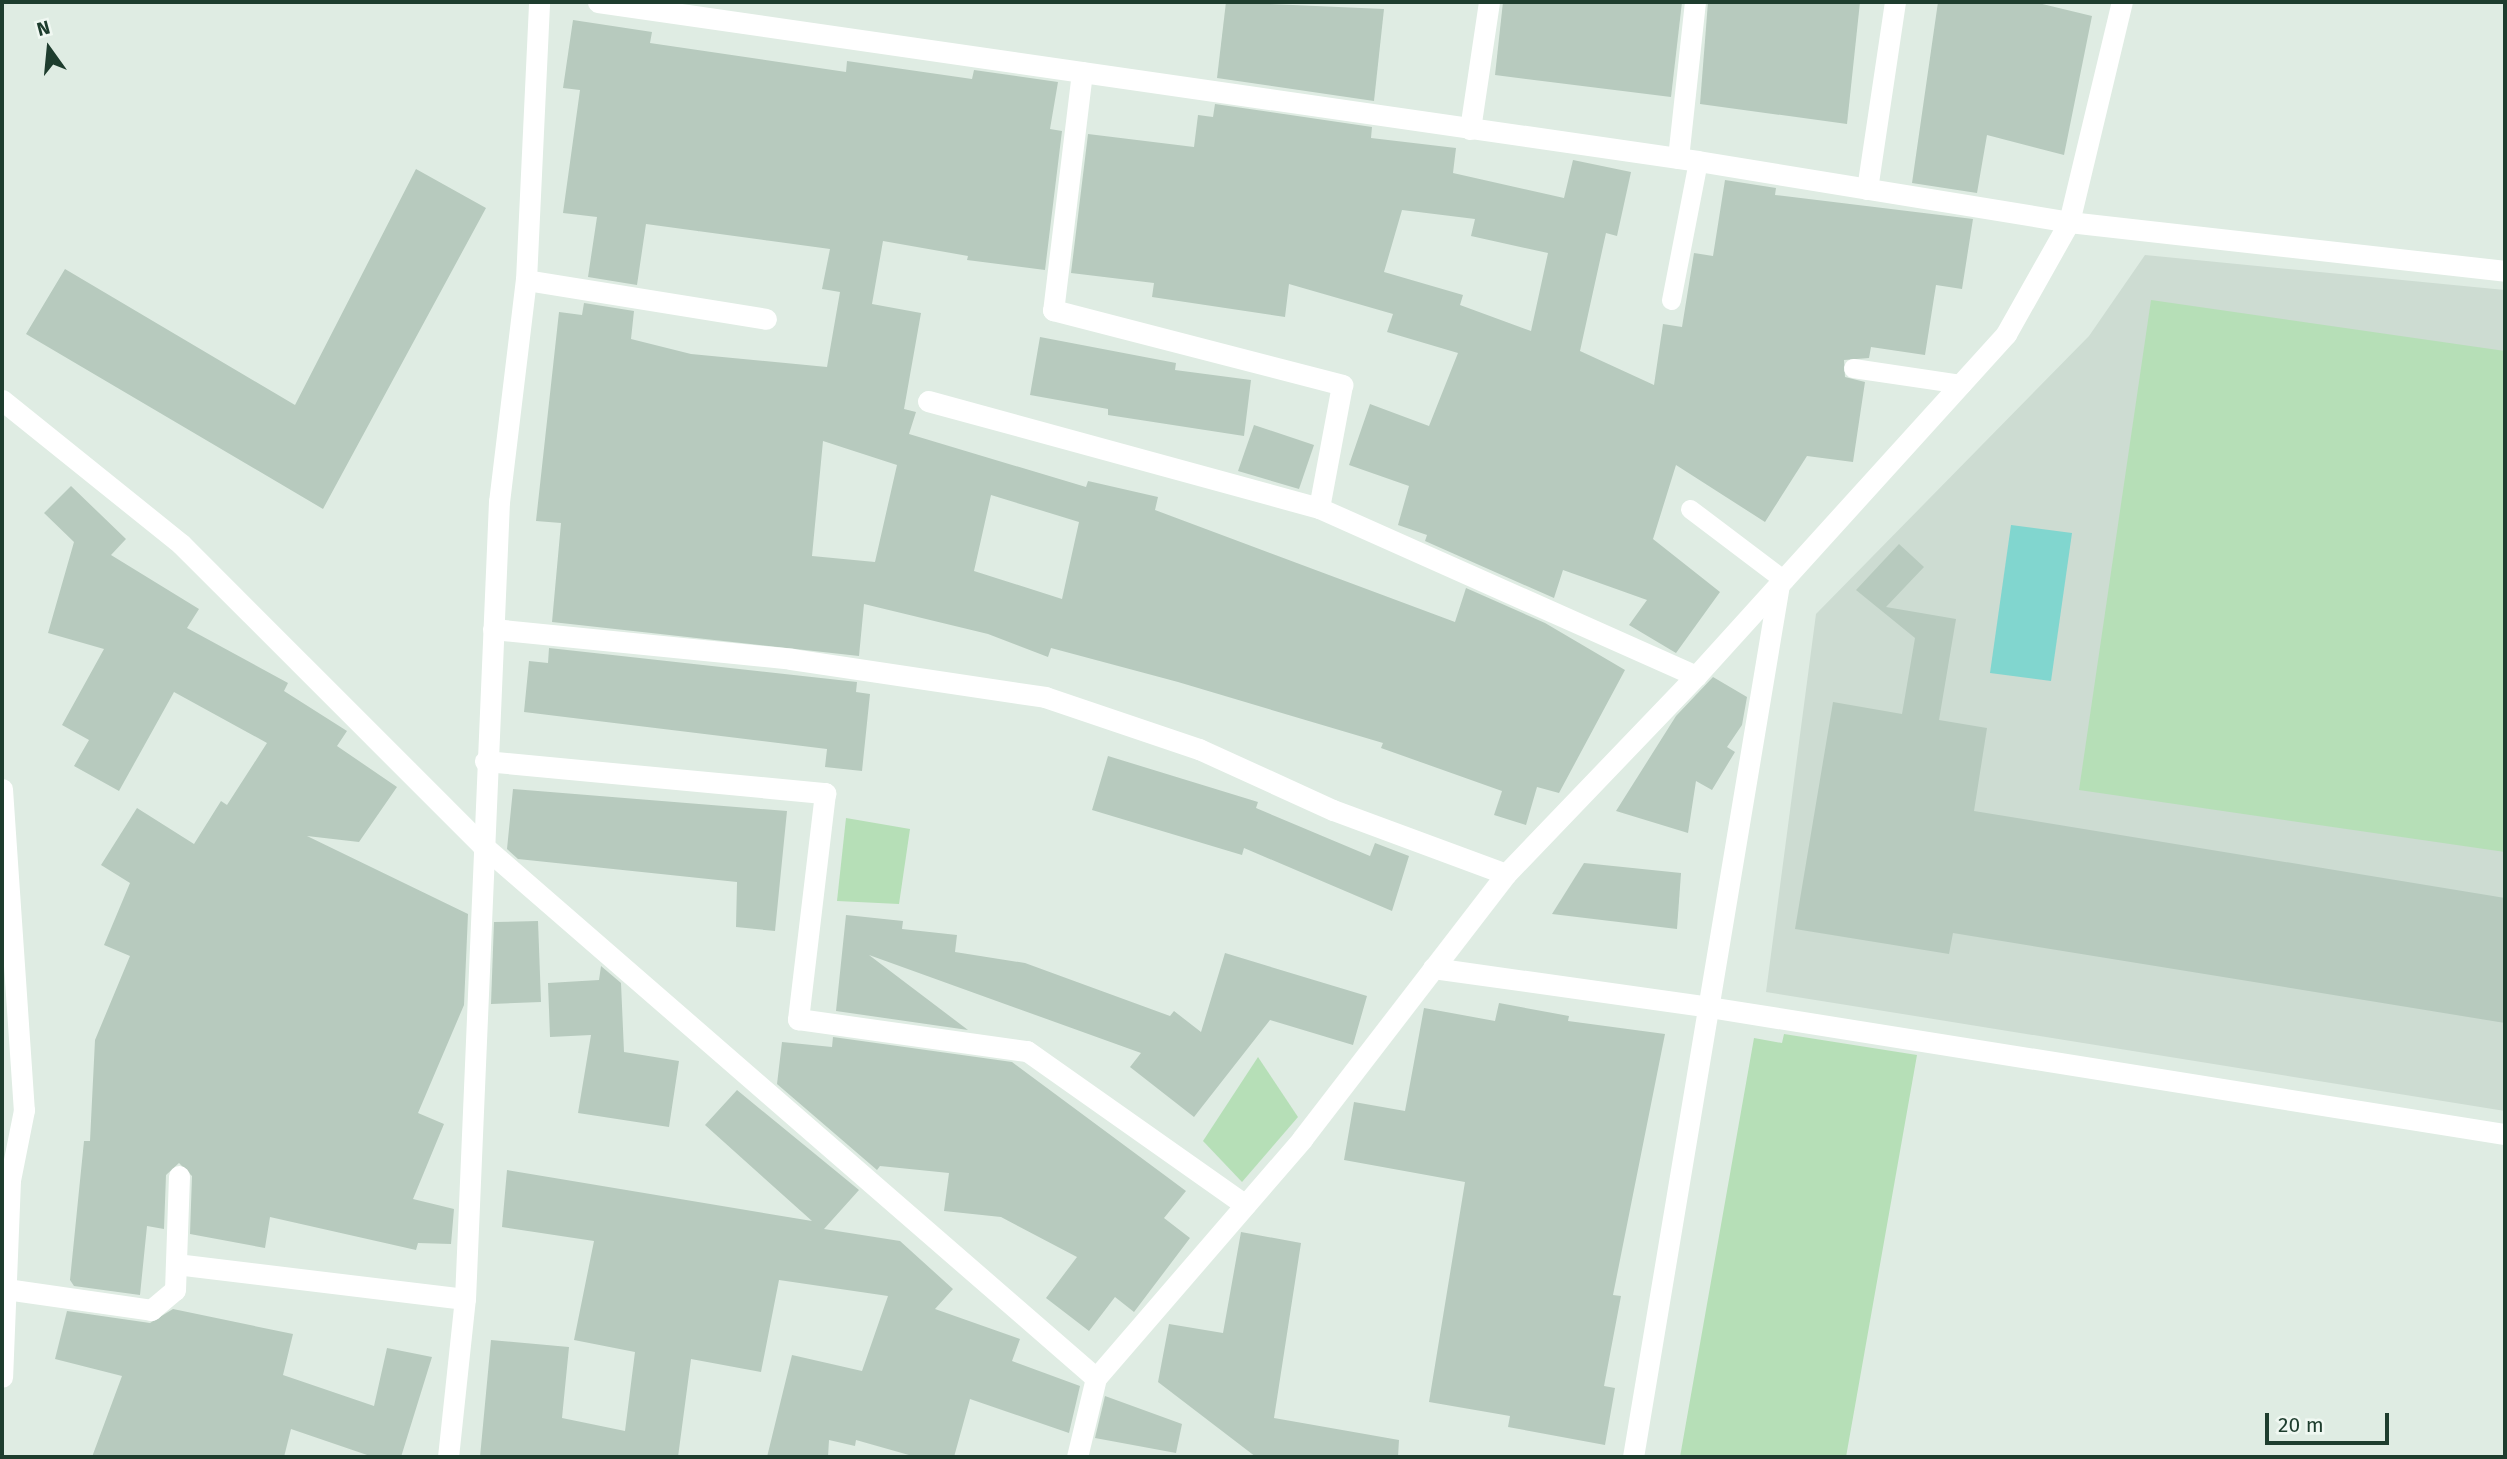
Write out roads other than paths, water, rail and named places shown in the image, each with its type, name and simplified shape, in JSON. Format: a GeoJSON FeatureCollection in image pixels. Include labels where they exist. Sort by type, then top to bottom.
{"type":"FeatureCollection","features":[{"type":"Feature","properties":{"kind":"street"},"geometry":{"type":"LineString","coordinates":[[448,1457],[465,1299],[481,844],[499,502],[526,280],[539,2]]}},
{"type":"Feature","properties":{"kind":"street"},"geometry":{"type":"LineString","coordinates":[[598,2],[1688,160],[2069,222],[2505,271]]}},
{"type":"Feature","properties":{"kind":"street"},"geometry":{"type":"LineString","coordinates":[[1470,129],[1489,2]]}},
{"type":"Feature","properties":{"kind":"street"},"geometry":{"type":"LineString","coordinates":[[1688,160],[1695,2]]}},
{"type":"Feature","properties":{"kind":"street"},"geometry":{"type":"LineString","coordinates":[[1867,189],[1895,2]]}},
{"type":"Feature","properties":{"kind":"street"},"geometry":{"type":"LineString","coordinates":[[1077,1457],[1096,1378],[1245,1205],[1506,874],[1696,676],[2006,334],[2069,222],[2122,2]]}},
{"type":"Feature","properties":{"kind":"street"},"geometry":{"type":"LineString","coordinates":[[1082,72],[1053,310],[1342,385],[1319,508]]}},
{"type":"Feature","properties":{"kind":"street"},"geometry":{"type":"LineString","coordinates":[[526,280],[766,319]]}},
{"type":"Feature","properties":{"kind":"street"},"geometry":{"type":"LineString","coordinates":[[2,400],[181,544],[481,844],[1096,1378]]}},
{"type":"Feature","properties":{"kind":"street"},"geometry":{"type":"LineString","coordinates":[[928,401],[1319,508],[1696,676]]}},
{"type":"Feature","properties":{"kind":"street"},"geometry":{"type":"LineString","coordinates":[[1633,1457],[1781,583]]}},
{"type":"Feature","properties":{"kind":"street"},"geometry":{"type":"LineString","coordinates":[[493,629],[792,659],[1045,697],[1199,749],[1333,810],[1506,874]]}},
{"type":"Feature","properties":{"kind":"street"},"geometry":{"type":"LineString","coordinates":[[485,761],[825,793],[798,1019],[1027,1051],[1245,1205]]}},
{"type":"Feature","properties":{"kind":"street"},"geometry":{"type":"LineString","coordinates":[[2,789],[18,958],[24,1110],[10,1180],[3,1369]]}},
{"type":"Feature","properties":{"kind":"street"},"geometry":{"type":"LineString","coordinates":[[1433,968],[1709,1007],[2505,1134]]}},
{"type":"Feature","properties":{"kind":"street"},"geometry":{"type":"LineString","coordinates":[[6,1289],[151,1310],[175,1290],[179,1176]]}},
{"type":"Feature","properties":{"kind":"street"},"geometry":{"type":"LineString","coordinates":[[176,1264],[465,1299]]}},
{"type":"Feature","properties":{"kind":"lane"},"geometry":{"type":"LineString","coordinates":[[1671,300],[1688,160]]}},
{"type":"Feature","properties":{"kind":"lane"},"geometry":{"type":"LineString","coordinates":[[1853,368],[1962,384]]}},
{"type":"Feature","properties":{"kind":"lane"},"geometry":{"type":"LineString","coordinates":[[1690,509],[1781,583]]}},
{"type":"Feature","properties":{"kind":"water"},"geometry":{"type":"Polygon","coordinates":[[[2011,525],[2072,533],[2051,681],[1990,673],[2011,525]]]}}]}
